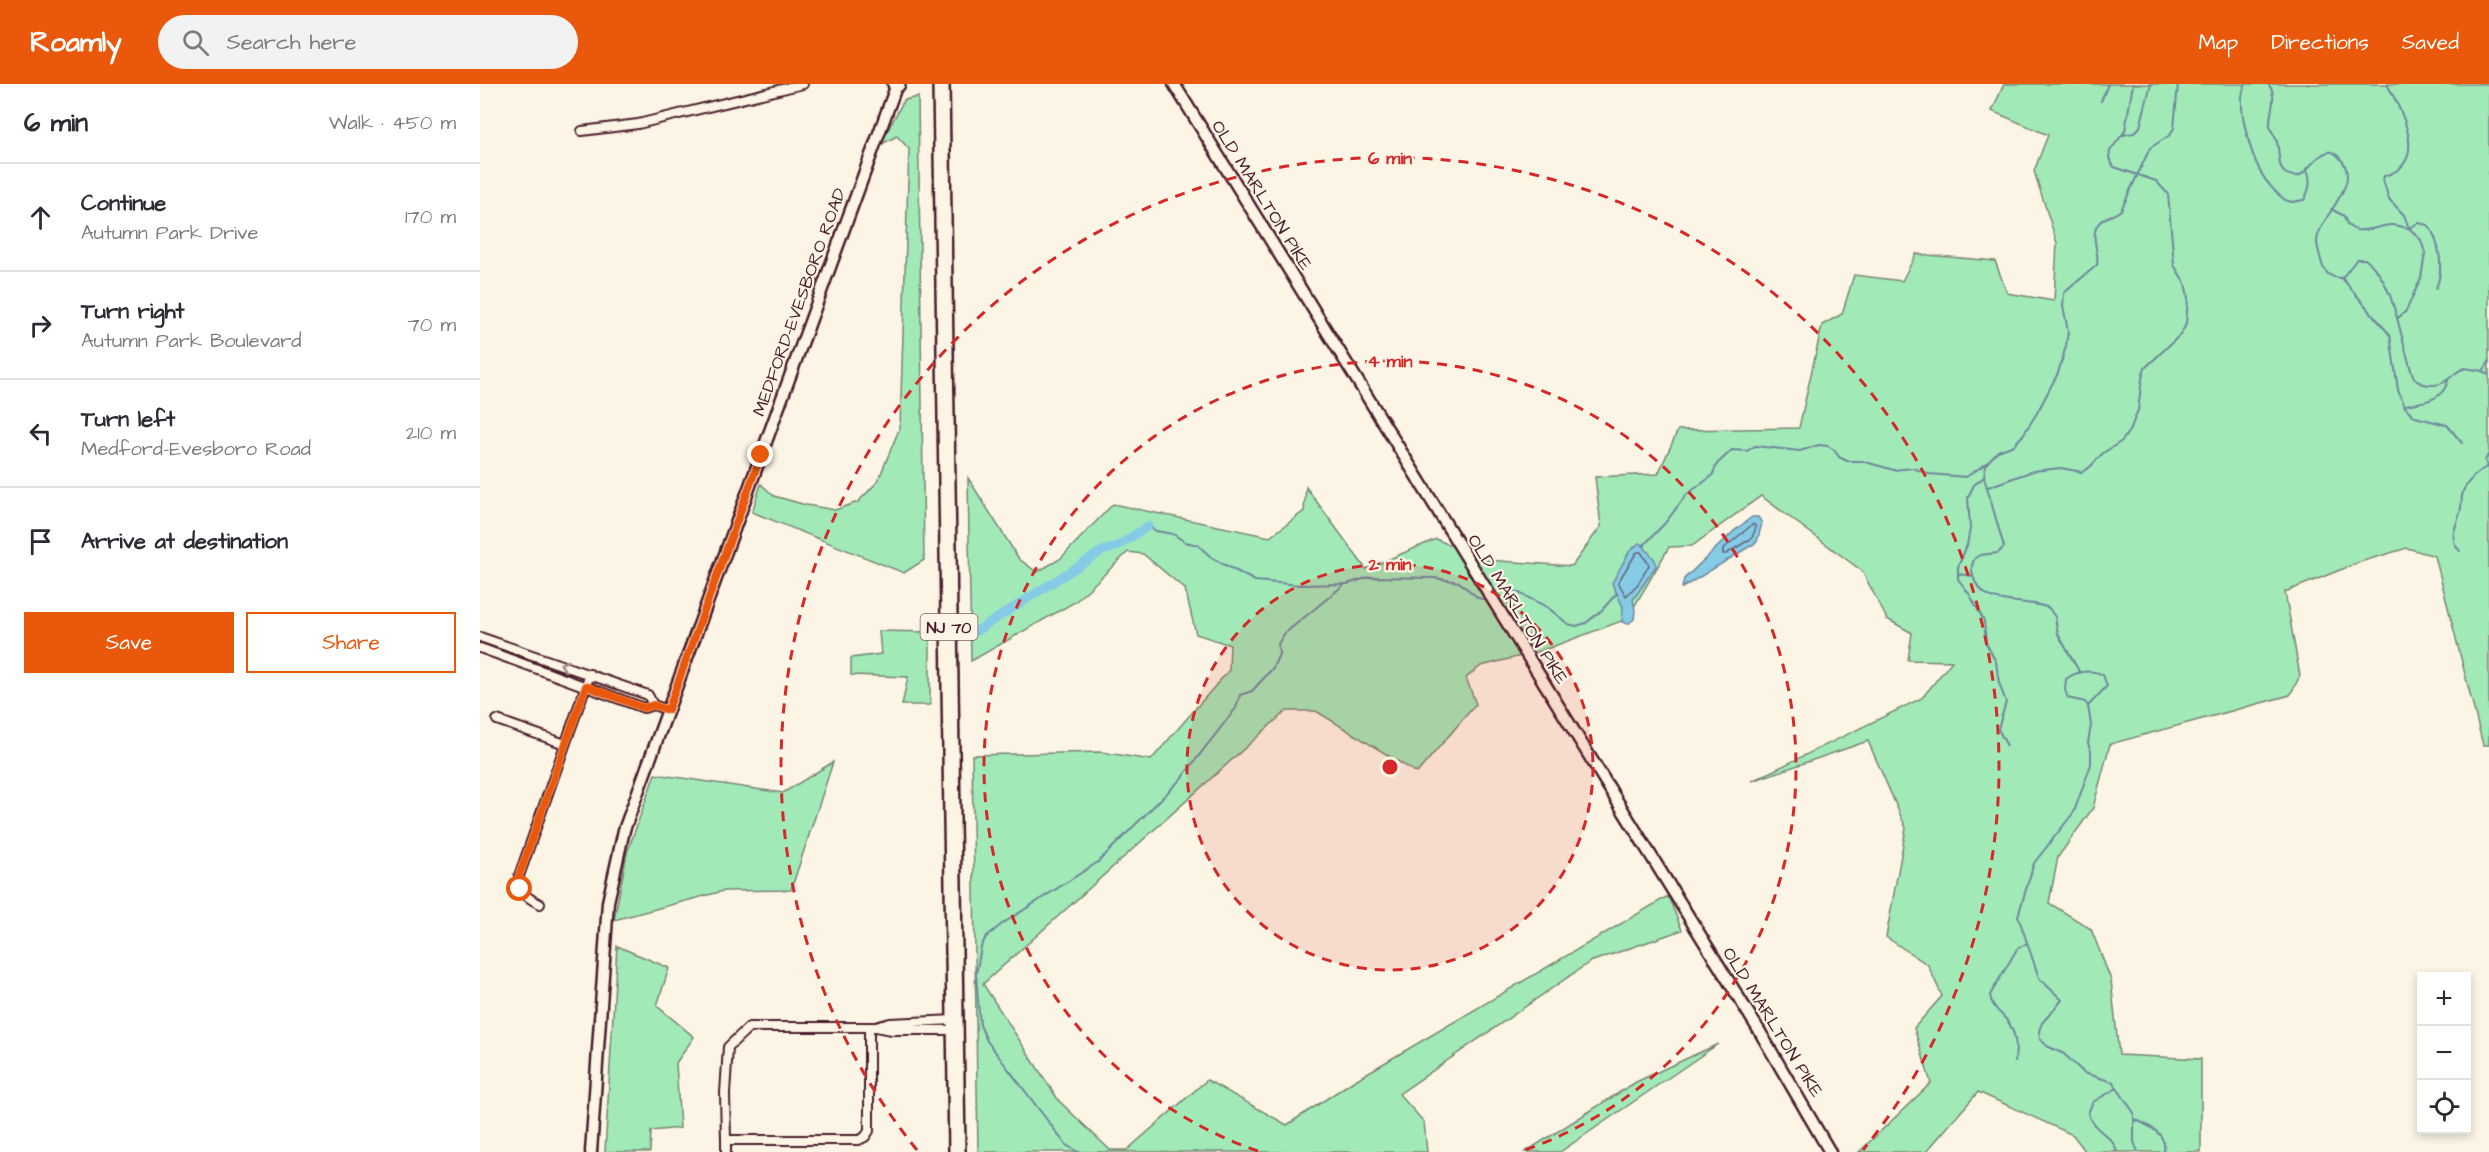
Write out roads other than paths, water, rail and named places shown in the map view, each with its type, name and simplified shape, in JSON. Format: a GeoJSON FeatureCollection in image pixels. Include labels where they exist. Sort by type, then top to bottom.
{"type":"FeatureCollection","features":[{"type":"Feature","properties":{"kind":"highway"},"geometry":{"type":"LineString","coordinates":[[929,84],[938,93],[941,102]]}},
{"type":"Feature","properties":{"kind":"highway","name":"NJ 70"},"geometry":{"type":"LineString","coordinates":[[941,84],[957,1152]]}},
{"type":"Feature","properties":{"kind":"street"},"geometry":{"type":"LineString","coordinates":[[582,131],[638,124],[803,84]]}},
{"type":"Feature","properties":{"kind":"street","name":"MEDFORD-EVESBORO ROAD"},"geometry":{"type":"LineString","coordinates":[[591,1152],[606,926],[612,878],[629,814],[897,84]]}},
{"type":"Feature","properties":{"kind":"street","name":"OLD MARLTON PIKE"},"geometry":{"type":"LineString","coordinates":[[1174,84],[1760,1032],[1813,1119],[1830,1152]]}},
{"type":"Feature","properties":{"kind":"street"},"geometry":{"type":"LineString","coordinates":[[480,637],[648,695],[653,705]]}},
{"type":"Feature","properties":{"kind":"street"},"geometry":{"type":"LineString","coordinates":[[480,648],[644,708],[653,705],[668,710]]}},
{"type":"Feature","properties":{"kind":"street"},"geometry":{"type":"LineString","coordinates":[[540,904],[527,898],[520,889],[519,876],[590,674]]}},
{"type":"Feature","properties":{"kind":"street"},"geometry":{"type":"LineString","coordinates":[[497,720],[565,744]]}},
{"type":"Feature","properties":{"kind":"street"},"geometry":{"type":"LineString","coordinates":[[726,1152],[725,1093],[728,1047],[749,1027],[872,1027],[892,1030],[955,1025]]}},
{"type":"Feature","properties":{"kind":"street"},"geometry":{"type":"LineString","coordinates":[[726,1140],[859,1140],[865,1137],[869,1131],[872,1027]]}},
{"type":"Feature","properties":{"kind":"water"},"geometry":{"type":"Polygon","coordinates":[[[1752,517],[1758,517],[1762,523],[1757,542],[1682,588],[1684,579],[1735,530],[1752,517]]]}},
{"type":"Feature","properties":{"kind":"water"},"geometry":{"type":"Polygon","coordinates":[[[1639,543],[1645,545],[1655,560],[1656,566],[1633,600],[1634,619],[1628,624],[1622,622],[1623,607],[1612,583],[1629,552],[1639,543]]]}},
{"type":"Feature","properties":{"kind":"waterway"},"geometry":{"type":"LineString","coordinates":[[2101,101],[2108,84]]}},
{"type":"Feature","properties":{"kind":"waterway"},"geometry":{"type":"LineString","coordinates":[[1988,487],[2033,471],[2061,468],[2082,472],[2103,453],[2122,441],[2131,428],[2138,410],[2145,368],[2181,334],[2186,324],[2188,297],[2185,283],[2174,265],[2168,194],[2156,181],[2114,167],[2109,158],[2110,151],[2125,131],[2133,84]]}},
{"type":"Feature","properties":{"kind":"waterway"},"geometry":{"type":"LineString","coordinates":[[2123,135],[2134,133],[2140,127],[2151,84]]}},
{"type":"Feature","properties":{"kind":"waterway"},"geometry":{"type":"LineString","coordinates":[[1643,546],[1666,522],[1686,495],[1712,476],[1717,464],[1732,450],[1747,451],[1755,446],[1800,451],[1819,445],[1828,446],[1839,457],[1847,461],[1862,461],[1894,470],[1913,468],[1929,474],[1966,477],[1987,463],[1998,451],[2014,445],[2037,413],[2058,373],[2068,331],[2063,306],[2064,293],[2097,265],[2095,237],[2097,227],[2102,220],[2121,210],[2150,148],[2170,135],[2174,128],[2178,84]]}},
{"type":"Feature","properties":{"kind":"waterway"},"geometry":{"type":"LineString","coordinates":[[2246,84],[2242,103],[2245,128],[2256,163],[2265,179],[2285,200],[2292,202],[2304,200],[2309,185],[2307,170]]}},
{"type":"Feature","properties":{"kind":"waterway"},"geometry":{"type":"LineString","coordinates":[[2268,84],[2273,94],[2270,127],[2276,140],[2282,170],[2299,176],[2320,156],[2330,152],[2338,156],[2346,167],[2347,178],[2344,188],[2325,220],[2317,241],[2322,264],[2327,273],[2342,278]]}},
{"type":"Feature","properties":{"kind":"waterway"},"geometry":{"type":"LineString","coordinates":[[2387,84],[2405,122],[2409,149],[2406,160],[2398,170],[2384,176],[2383,180],[2389,199],[2404,215],[2409,228],[2421,240],[2425,253],[2421,278],[2406,311],[2398,318]]}},
{"type":"Feature","properties":{"kind":"waterway"},"geometry":{"type":"LineString","coordinates":[[2331,209],[2344,216],[2351,228],[2356,230],[2393,225],[2409,228],[2418,223],[2428,225],[2440,256],[2440,273],[2436,288]]}},
{"type":"Feature","properties":{"kind":"waterway"},"geometry":{"type":"LineString","coordinates":[[2342,278],[2357,259],[2365,259],[2374,268],[2388,291],[2412,373],[2418,381],[2438,384],[2465,368],[2482,371],[2489,375]]}},
{"type":"Feature","properties":{"kind":"waterway"},"geometry":{"type":"LineString","coordinates":[[2342,278],[2390,335],[2398,390],[2405,407],[2415,417],[2447,425],[2462,443]]}},
{"type":"Feature","properties":{"kind":"waterway"},"geometry":{"type":"LineString","coordinates":[[2483,371],[2489,362]]}},
{"type":"Feature","properties":{"kind":"waterway"},"geometry":{"type":"LineString","coordinates":[[2405,405],[2437,397],[2448,381]]}},
{"type":"Feature","properties":{"kind":"waterway"},"geometry":{"type":"LineString","coordinates":[[2489,453],[2485,461],[2489,469]]}},
{"type":"Feature","properties":{"kind":"waterway"},"geometry":{"type":"LineString","coordinates":[[1986,464],[1984,477],[2004,547],[1998,553],[1980,555],[1975,558],[1972,567],[1973,576],[1978,587],[1985,594],[1994,598],[2049,608],[2055,617],[2058,634],[2080,673]]}},
{"type":"Feature","properties":{"kind":"waterway"},"geometry":{"type":"LineString","coordinates":[[2460,551],[2454,541],[2454,530],[2461,508],[2463,491],[2471,479],[2488,466]]}},
{"type":"Feature","properties":{"kind":"waterway"},"geometry":{"type":"LineString","coordinates":[[1984,477],[1974,485],[1968,497],[1970,529],[1967,545],[1958,567],[1958,579],[1984,621],[1986,643],[1996,662],[1999,683],[2006,702],[1998,729],[2007,746]]}},
{"type":"Feature","properties":{"kind":"waterway"},"geometry":{"type":"LineString","coordinates":[[1148,526],[1156,531],[1173,534],[1185,542],[1198,545],[1212,558],[1255,581],[1301,585],[1347,584],[1370,577],[1435,578],[1459,582],[1478,598],[1483,599]]}},
{"type":"Feature","properties":{"kind":"waterway"},"geometry":{"type":"LineString","coordinates":[[975,632],[1102,551],[1116,547],[1148,526]]}},
{"type":"Feature","properties":{"kind":"waterway"},"geometry":{"type":"LineString","coordinates":[[1958,574],[1973,576]]}},
{"type":"Feature","properties":{"kind":"waterway"},"geometry":{"type":"LineString","coordinates":[[1078,1152],[1066,1145],[987,1041],[980,1025],[976,975],[981,947],[986,937],[1002,924],[1098,862],[1180,780],[1236,708],[1240,695],[1252,691],[1273,668],[1279,654],[1278,644],[1284,634],[1345,584]]}},
{"type":"Feature","properties":{"kind":"waterway"},"geometry":{"type":"LineString","coordinates":[[1498,590],[1511,589],[1547,607],[1568,624],[1576,626],[1586,623],[1617,593]]}},
{"type":"Feature","properties":{"kind":"waterway"},"geometry":{"type":"LineString","coordinates":[[2088,706],[2107,686],[2103,675],[2094,672],[2074,674],[2066,679],[2065,690],[2068,698],[2085,702],[2088,706],[2091,725],[2088,743],[2091,764],[2074,812],[2034,863],[2018,916],[2039,978],[2062,1000],[2042,1023],[2039,1031],[2040,1039],[2047,1046],[2064,1054],[2084,1073],[2113,1082],[2134,1113],[2134,1142],[2138,1152]]}},
{"type":"Feature","properties":{"kind":"waterway"},"geometry":{"type":"LineString","coordinates":[[2015,1062],[2016,1043],[2011,1026],[1994,1007],[1990,995],[2017,949],[2027,943]]}},
{"type":"Feature","properties":{"kind":"waterway"},"geometry":{"type":"LineString","coordinates":[[2117,1088],[2093,1102],[2088,1113],[2094,1124],[2112,1141],[2117,1152]]}},
{"type":"Feature","properties":{"kind":"waterway"},"geometry":{"type":"LineString","coordinates":[[2136,1120],[2152,1128],[2160,1136],[2163,1140],[2164,1152]]}}]}
